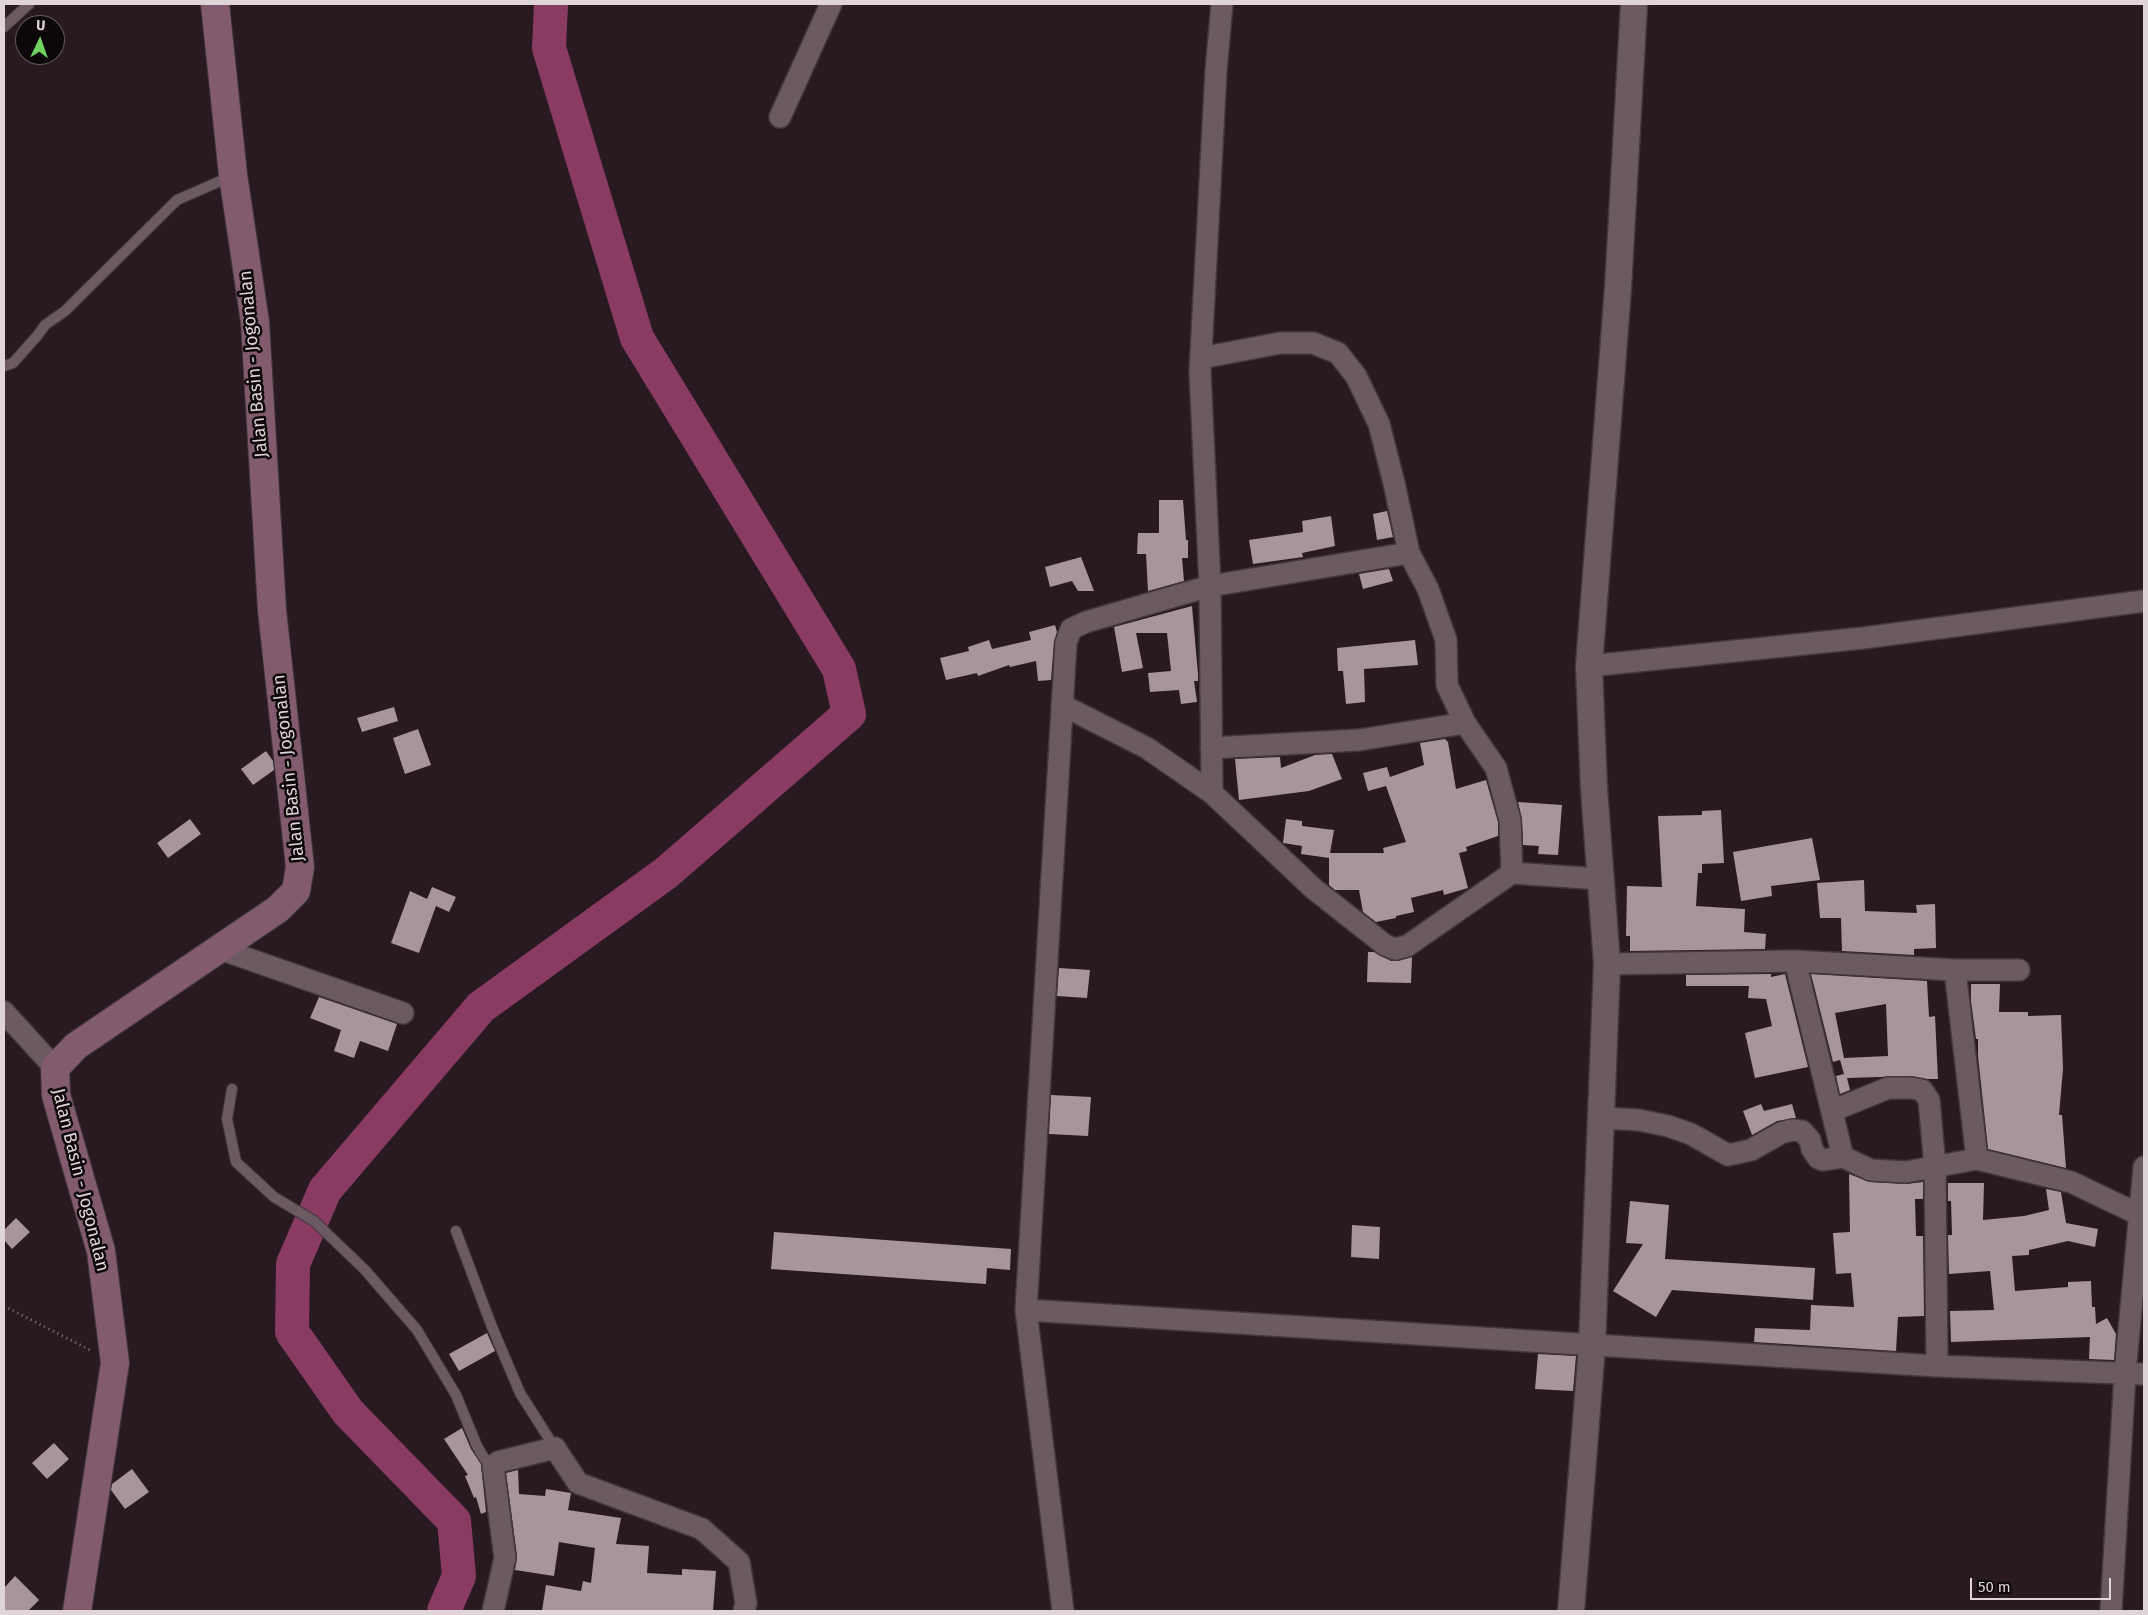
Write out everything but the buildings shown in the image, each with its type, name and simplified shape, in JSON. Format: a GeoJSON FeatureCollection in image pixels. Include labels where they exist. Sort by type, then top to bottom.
{"type":"FeatureCollection","features":[{"type":"Feature","properties":{"kind":"main road","name":"Jalan Basin - Jogonalan"},"geometry":{"type":"LineString","coordinates":[[77,1611],[115,1363],[101,1251],[56,1095],[55,1068],[76,1046],[278,909],[296,891],[300,867],[272,610],[255,322],[233,175],[215,4]]}},
{"type":"Feature","properties":{"kind":"street"},"geometry":{"type":"LineString","coordinates":[[780,117],[832,4]]}},
{"type":"Feature","properties":{"kind":"street"},"geometry":{"type":"LineString","coordinates":[[1212,793],[1210,586],[1201,358],[1215,81],[1222,4]]}},
{"type":"Feature","properties":{"kind":"street"},"geometry":{"type":"LineString","coordinates":[[1571,1611],[1592,1346],[1608,964],[1600,879],[1589,666],[1618,288],[1634,4]]}},
{"type":"Feature","properties":{"kind":"street"},"geometry":{"type":"LineString","coordinates":[[1201,358],[1280,343],[1313,343],[1338,353],[1356,376],[1378,424],[1394,482],[1409,553],[1428,589],[1446,640],[1447,685],[1465,723],[1496,768],[1510,820],[1512,873]]}},
{"type":"Feature","properties":{"kind":"street"},"geometry":{"type":"LineString","coordinates":[[1063,1611],[1026,1310],[1066,643],[1071,629],[1210,586],[1409,553]]}},
{"type":"Feature","properties":{"kind":"street"},"geometry":{"type":"LineString","coordinates":[[1589,666],[1863,638],[2144,601]]}},
{"type":"Feature","properties":{"kind":"street"},"geometry":{"type":"LineString","coordinates":[[1062,705],[1147,748],[1212,793],[1314,889],[1385,944],[1395,949],[1407,946],[1512,873],[1600,879]]}},
{"type":"Feature","properties":{"kind":"street"},"geometry":{"type":"LineString","coordinates":[[1211,748],[1358,740],[1465,723]]}},
{"type":"Feature","properties":{"kind":"street"},"geometry":{"type":"LineString","coordinates":[[220,949],[402,1013]]}},
{"type":"Feature","properties":{"kind":"street"},"geometry":{"type":"LineString","coordinates":[[1608,964],[1795,961],[1956,970],[2019,970]]}},
{"type":"Feature","properties":{"kind":"street"},"geometry":{"type":"LineString","coordinates":[[1795,961],[1843,1157]]}},
{"type":"Feature","properties":{"kind":"street"},"geometry":{"type":"LineString","coordinates":[[1956,970],[1977,1159]]}},
{"type":"Feature","properties":{"kind":"street"},"geometry":{"type":"LineString","coordinates":[[4,1012],[55,1068]]}},
{"type":"Feature","properties":{"kind":"street"},"geometry":{"type":"LineString","coordinates":[[1832,1111],[1888,1088],[1922,1090],[1929,1100],[1936,1167],[1937,1366]]}},
{"type":"Feature","properties":{"kind":"street"},"geometry":{"type":"LineString","coordinates":[[1602,1118],[1639,1120],[1668,1126],[1691,1134],[1728,1155],[1751,1150],[1792,1130],[1802,1131],[1810,1140],[1812,1149],[1818,1158],[1824,1160],[1843,1157],[1871,1170],[1906,1172],[1977,1159],[2072,1182],[2140,1215]]}},
{"type":"Feature","properties":{"kind":"street"},"geometry":{"type":"LineString","coordinates":[[2110,1611],[2135,1374],[2140,1215],[2144,1167]]}},
{"type":"Feature","properties":{"kind":"street"},"geometry":{"type":"LineString","coordinates":[[1026,1310],[1937,1366],[2135,1374]]}},
{"type":"Feature","properties":{"kind":"street"},"geometry":{"type":"LineString","coordinates":[[493,1611],[505,1558],[493,1466],[498,1462],[555,1448],[578,1483],[702,1529],[739,1562],[750,1608]]}},
{"type":"Feature","properties":{"kind":"lane"},"geometry":{"type":"LineString","coordinates":[[4,27],[29,4]]}},
{"type":"Feature","properties":{"kind":"lane"},"geometry":{"type":"LineString","coordinates":[[4,366],[13,363],[45,325],[65,311],[177,200],[233,175]]}},
{"type":"Feature","properties":{"kind":"lane"},"geometry":{"type":"LineString","coordinates":[[232,1089],[227,1120],[236,1162],[274,1197],[314,1221],[365,1270],[417,1330],[456,1395],[477,1446],[484,1458],[493,1466]]}},
{"type":"Feature","properties":{"kind":"lane"},"geometry":{"type":"LineString","coordinates":[[456,1231],[492,1327],[520,1393],[555,1448]]}},
{"type":"Feature","properties":{"kind":"path"},"geometry":{"type":"LineString","coordinates":[[4,1306],[115,1363]]}},
{"type":"Feature","properties":{"kind":"waterway"},"geometry":{"type":"LineString","coordinates":[[444,1611],[459,1576],[454,1521],[348,1412],[292,1332],[293,1264],[325,1190],[481,1007],[666,873],[849,714],[839,669],[637,338],[549,48],[551,4]]}}]}
